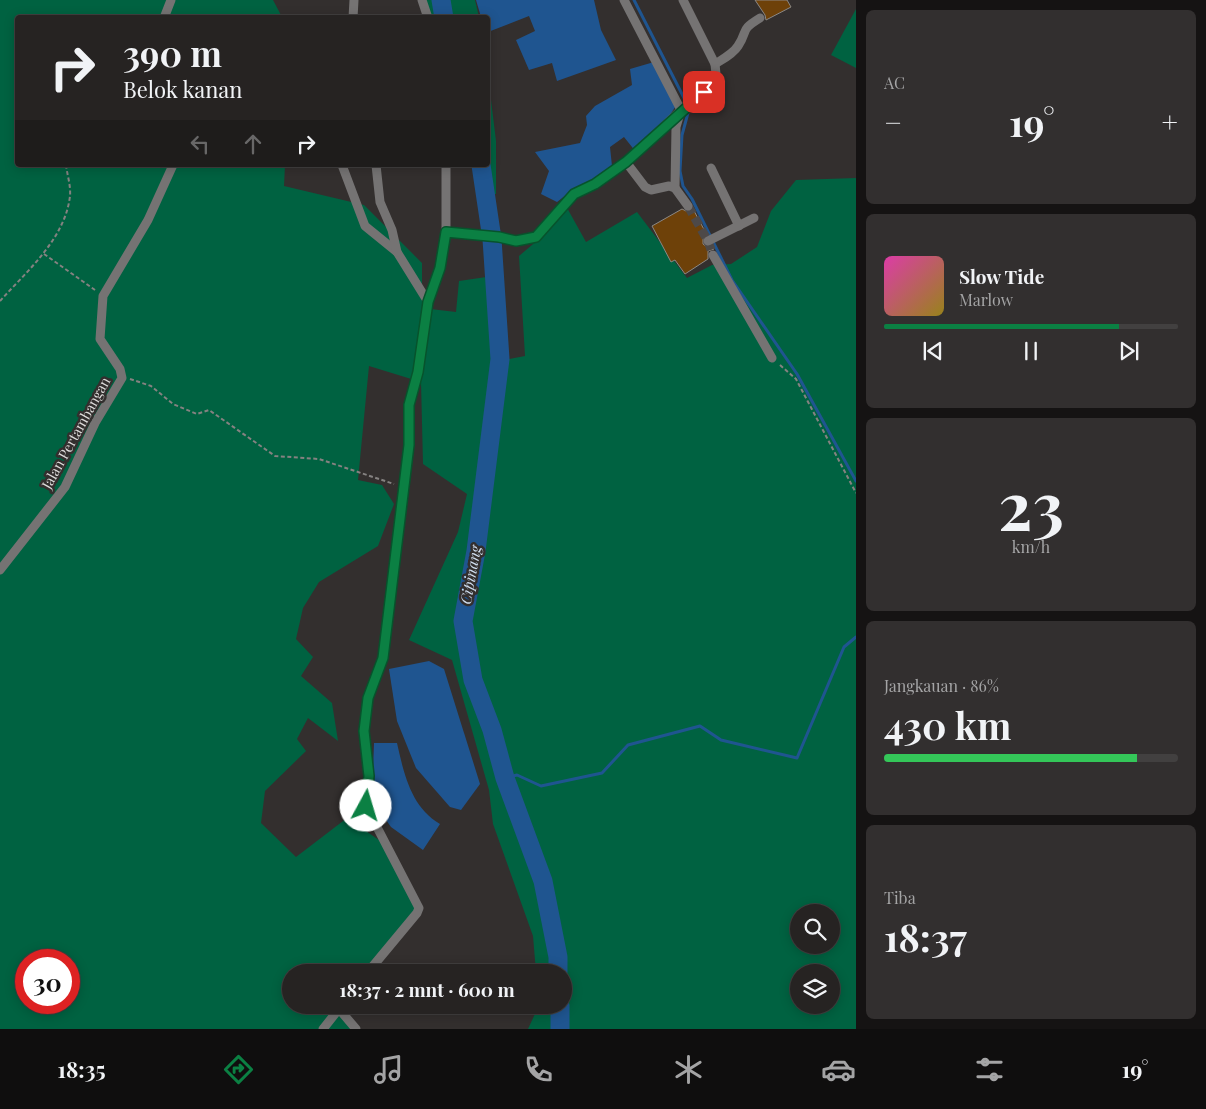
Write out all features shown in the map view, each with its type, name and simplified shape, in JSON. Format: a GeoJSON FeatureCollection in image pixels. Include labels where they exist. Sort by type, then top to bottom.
{"type":"FeatureCollection","features":[{"type":"Feature","properties":{"kind":"street"},"geometry":{"type":"LineString","coordinates":[[165,15],[171,0]]}},
{"type":"Feature","properties":{"kind":"street"},"geometry":{"type":"LineString","coordinates":[[353,15],[354,0]]}},
{"type":"Feature","properties":{"kind":"street"},"geometry":{"type":"LineString","coordinates":[[422,0],[427,15]]}},
{"type":"Feature","properties":{"kind":"street"},"geometry":{"type":"LineString","coordinates":[[624,0],[686,107]]}},
{"type":"Feature","properties":{"kind":"street"},"geometry":{"type":"LineString","coordinates":[[446,232],[499,237],[516,241],[536,237],[574,194],[595,184],[626,162],[714,83],[716,74],[715,64],[683,0]]}},
{"type":"Feature","properties":{"kind":"street"},"geometry":{"type":"LineString","coordinates":[[715,64],[731,54],[738,46],[745,28],[760,18]]}},
{"type":"Feature","properties":{"kind":"street"},"geometry":{"type":"LineString","coordinates":[[675,188],[676,127],[686,107]]}},
{"type":"Feature","properties":{"kind":"street"},"geometry":{"type":"LineString","coordinates":[[626,162],[645,187],[650,190],[669,186],[675,188],[688,206]]}},
{"type":"Feature","properties":{"kind":"street","name":"Jalan Pertambangan"},"geometry":{"type":"LineString","coordinates":[[0,570],[66,487],[95,423],[122,378],[120,369],[100,339],[103,296],[148,220],[173,167]]}},
{"type":"Feature","properties":{"kind":"street"},"geometry":{"type":"LineString","coordinates":[[343,167],[365,226],[397,252]]}},
{"type":"Feature","properties":{"kind":"street"},"geometry":{"type":"LineString","coordinates":[[376,167],[380,202],[392,230],[397,252],[428,302]]}},
{"type":"Feature","properties":{"kind":"street"},"geometry":{"type":"LineString","coordinates":[[375,964],[417,913],[419,908],[366,806],[369,776],[364,731],[368,698],[383,658],[409,445],[409,405],[418,372],[428,302],[440,268],[446,232],[446,167]]}},
{"type":"Feature","properties":{"kind":"street"},"geometry":{"type":"LineString","coordinates":[[711,168],[739,226]]}},
{"type":"Feature","properties":{"kind":"street"},"geometry":{"type":"LineString","coordinates":[[713,239],[754,218]]}},
{"type":"Feature","properties":{"kind":"street"},"geometry":{"type":"LineString","coordinates":[[713,255],[772,358]]}},
{"type":"Feature","properties":{"kind":"street"},"geometry":{"type":"LineString","coordinates":[[323,1029],[335,1014]]}},
{"type":"Feature","properties":{"kind":"street"},"geometry":{"type":"LineString","coordinates":[[345,1014],[356,1029]]}},
{"type":"Feature","properties":{"kind":"path"},"geometry":{"type":"LineString","coordinates":[[0,301],[44,254],[63,222],[70,195],[66,167]]}},
{"type":"Feature","properties":{"kind":"path"},"geometry":{"type":"LineString","coordinates":[[44,254],[103,296]]}},
{"type":"Feature","properties":{"kind":"path"},"geometry":{"type":"LineString","coordinates":[[772,358],[796,379],[856,493]]}},
{"type":"Feature","properties":{"kind":"path"},"geometry":{"type":"LineString","coordinates":[[122,378],[151,386],[173,404],[197,414],[209,410],[275,456],[319,459],[404,487]]}},
{"type":"Feature","properties":{"kind":"green space"},"geometry":{"type":"Polygon","coordinates":[[[0,0],[273,0],[281,15],[15,15],[15,167],[285,167],[284,186],[364,205],[422,263],[422,308],[456,312],[459,281],[500,275],[504,360],[525,356],[519,256],[539,239],[566,206],[586,242],[637,212],[687,278],[712,265],[731,264],[757,247],[771,211],[796,180],[856,178],[856,1029],[528,1029],[535,1014],[572,1014],[572,964],[535,964],[533,936],[493,824],[489,790],[452,660],[409,640],[458,532],[467,494],[423,464],[421,382],[369,366],[358,480],[382,485],[394,504],[378,546],[319,582],[303,608],[296,639],[313,657],[301,676],[332,703],[338,741],[308,718],[297,739],[306,751],[265,791],[261,823],[296,857],[347,818],[392,849],[421,910],[376,964],[282,964],[282,1014],[346,1014],[352,1029],[0,1029],[0,0]]]}},
{"type":"Feature","properties":{"kind":"green space"},"geometry":{"type":"Polygon","coordinates":[[[423,0],[475,0],[479,15],[427,15],[423,0]]]}},
{"type":"Feature","properties":{"kind":"green space"},"geometry":{"type":"Polygon","coordinates":[[[856,9],[856,68],[831,55],[856,9]]]}},
{"type":"Feature","properties":{"kind":"green space"},"geometry":{"type":"Polygon","coordinates":[[[490,92],[496,141],[496,194],[481,195],[476,167],[490,167],[490,92]]]}},
{"type":"Feature","properties":{"kind":"water"},"geometry":{"type":"Polygon","coordinates":[[[476,0],[594,0],[601,30],[616,60],[557,81],[552,63],[529,70],[516,40],[535,31],[529,16],[490,31],[490,15],[480,15],[476,0]]]}},
{"type":"Feature","properties":{"kind":"water"},"geometry":{"type":"Polygon","coordinates":[[[654,62],[678,103],[652,141],[636,152],[624,137],[610,147],[612,166],[605,174],[575,188],[557,202],[541,194],[549,171],[535,152],[580,143],[587,125],[586,116],[595,106],[632,85],[630,69],[654,62]]]}},
{"type":"Feature","properties":{"kind":"water"},"geometry":{"type":"Polygon","coordinates":[[[429,661],[444,669],[480,784],[461,810],[450,807],[416,768],[397,721],[389,669],[429,661]]]}},
{"type":"Feature","properties":{"kind":"water"},"geometry":{"type":"Polygon","coordinates":[[[374,743],[397,743],[406,778],[415,799],[430,817],[440,824],[423,850],[391,827],[372,800],[374,743]]]}},
{"type":"Feature","properties":{"kind":"building"},"geometry":{"type":"Polygon","coordinates":[[[755,0],[787,0],[791,7],[766,20],[765,15],[755,0]]]}},
{"type":"Feature","properties":{"kind":"building"},"geometry":{"type":"Polygon","coordinates":[[[682,209],[688,212],[693,209],[707,235],[703,238],[703,244],[707,247],[712,246],[714,249],[708,251],[708,259],[685,274],[675,260],[671,262],[652,226],[682,209]]]}},
{"type":"Feature","properties":{"kind":"waterway","name":"Cipinang"},"geometry":{"type":"LineString","coordinates":[[441,0],[444,15]]}},
{"type":"Feature","properties":{"kind":"waterway"},"geometry":{"type":"LineString","coordinates":[[634,0],[684,98],[688,113],[682,135],[680,171],[683,186],[692,199],[732,280],[797,374],[856,481]]}},
{"type":"Feature","properties":{"kind":"waterway","name":"Cipinang"},"geometry":{"type":"LineString","coordinates":[[481,167],[492,239],[500,359],[476,551],[463,621],[473,680],[492,730],[505,778],[543,881],[558,964]]}},
{"type":"Feature","properties":{"kind":"waterway"},"geometry":{"type":"LineString","coordinates":[[505,778],[517,775],[541,786],[602,773],[628,745],[700,726],[721,740],[797,758],[844,647],[856,637]]}},
{"type":"Feature","properties":{"kind":"waterway","name":"Cipinang"},"geometry":{"type":"LineString","coordinates":[[560,1014],[560,1029]]}},
{"type":"Feature","properties":{"kind":"tunnel"},"geometry":{"type":"LineString","coordinates":[[688,206],[708,241],[713,255]]}},
{"type":"Feature","properties":{"kind":"route"},"geometry":{"type":"LineString","coordinates":[[366,806],[369,776],[364,731],[368,698],[383,658],[409,445],[409,405],[418,372],[428,302],[440,268],[446,232],[499,237],[516,241],[536,237],[574,194],[595,184],[626,162],[681,110],[704,92]]}}]}
